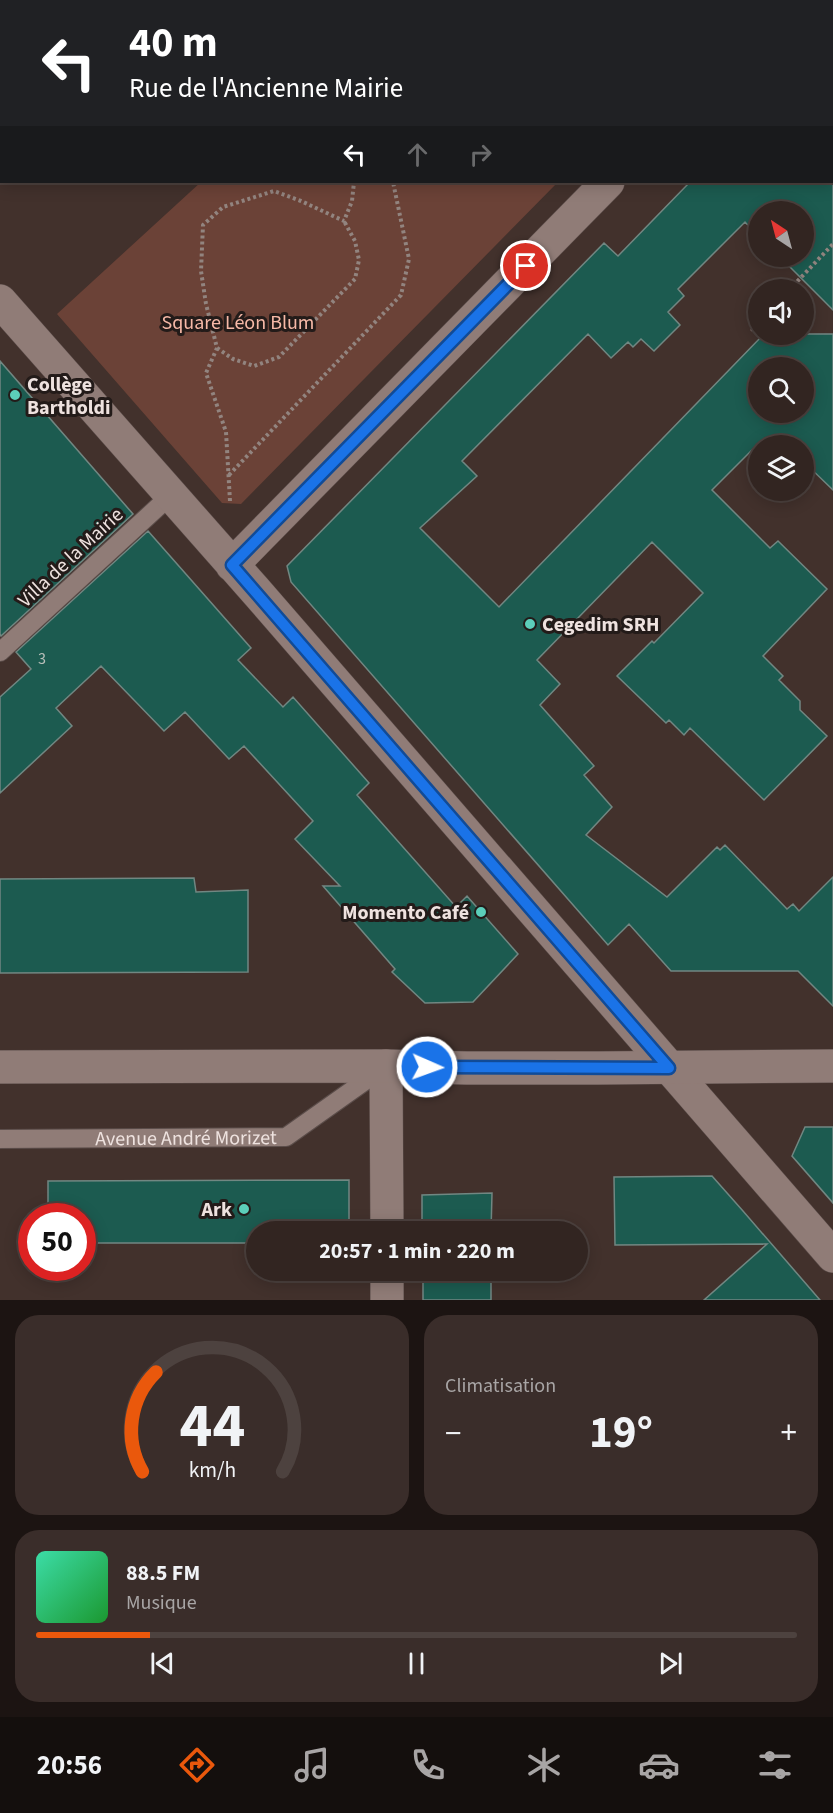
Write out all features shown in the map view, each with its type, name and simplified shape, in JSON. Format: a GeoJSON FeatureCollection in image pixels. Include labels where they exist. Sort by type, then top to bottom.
{"type":"FeatureCollection","features":[{"type":"Feature","properties":{"kind":"street"},"geometry":{"type":"LineString","coordinates":[[232,565],[607,183]]}},
{"type":"Feature","properties":{"kind":"street"},"geometry":{"type":"LineString","coordinates":[[0,301],[833,1256]]}},
{"type":"Feature","properties":{"kind":"street"},"geometry":{"type":"LineString","coordinates":[[386,1066],[387,1221]]}},
{"type":"Feature","properties":{"kind":"street"},"geometry":{"type":"LineString","coordinates":[[0,1067],[669,1068],[833,1066]]}},
{"type":"Feature","properties":{"kind":"street"},"geometry":{"type":"LineString","coordinates":[[387,1281],[387,1300]]}},
{"type":"Feature","properties":{"kind":"lane","name":"Villa de la Mairie"},"geometry":{"type":"LineString","coordinates":[[0,652],[171,495]]}},
{"type":"Feature","properties":{"kind":"lane","name":"Avenue André Morizet"},"geometry":{"type":"LineString","coordinates":[[0,1139],[286,1137],[386,1066]]}},
{"type":"Feature","properties":{"kind":"path"},"geometry":{"type":"LineString","coordinates":[[344,221],[352,201],[354,183]]}},
{"type":"Feature","properties":{"kind":"path"},"geometry":{"type":"LineString","coordinates":[[228,475],[401,295],[409,259],[393,183]]}},
{"type":"Feature","properties":{"kind":"path"},"geometry":{"type":"LineString","coordinates":[[217,348],[233,359],[254,366],[279,357],[355,279],[359,260],[355,241],[344,221],[274,191],[223,207],[203,225],[201,271],[206,304],[217,348],[206,373],[226,432],[230,503]]}},
{"type":"Feature","properties":{"kind":"path"},"geometry":{"type":"LineString","coordinates":[[800,279],[833,244]]}},
{"type":"Feature","properties":{"kind":"green space","name":"Square Léon Blum"},"geometry":{"type":"Polygon","coordinates":[[[200,183],[557,183],[241,504],[222,503],[57,314],[200,183]]]}},
{"type":"Feature","properties":{"kind":"building"},"geometry":{"type":"Polygon","coordinates":[[[689,183],[833,183],[833,310],[814,291],[814,279],[802,279],[790,267],[814,267],[814,201],[748,201],[748,225],[745,222],[678,289],[684,296],[668,312],[680,325],[654,351],[641,339],[633,347],[628,342],[611,358],[588,334],[462,461],[477,476],[420,528],[499,607],[753,345],[814,345],[814,334],[833,334],[833,490],[814,472],[814,435],[748,435],[748,454],[712,490],[770,548],[778,541],[827,589],[763,656],[783,676],[779,680],[800,701],[800,710],[827,736],[764,800],[690,728],[684,735],[669,720],[666,723],[617,676],[652,641],[654,643],[703,593],[652,542],[537,660],[560,684],[540,705],[594,766],[584,775],[612,807],[586,835],[667,897],[717,847],[720,850],[725,845],[787,909],[793,904],[799,911],[833,877],[833,1006],[798,971],[671,971],[629,924],[608,945],[291,582],[287,566],[604,243],[618,256],[689,183]]]}},
{"type":"Feature","properties":{"kind":"building"},"geometry":{"type":"Polygon","coordinates":[[[0,361],[133,514],[1,636],[0,634],[0,361]]]}},
{"type":"Feature","properties":{"kind":"building"},"geometry":{"type":"Polygon","coordinates":[[[148,531],[251,648],[238,660],[283,707],[293,697],[369,783],[357,795],[456,907],[467,896],[518,954],[473,1002],[425,1003],[392,972],[395,969],[323,886],[340,886],[295,839],[313,821],[244,746],[229,759],[185,712],[164,731],[101,666],[56,708],[72,726],[0,793],[0,697],[31,669],[16,652],[148,531]]]}},
{"type":"Feature","properties":{"kind":"building"},"geometry":{"type":"Polygon","coordinates":[[[194,878],[196,892],[248,890],[248,972],[0,973],[0,879],[194,878]]]}},
{"type":"Feature","properties":{"kind":"building"},"geometry":{"type":"Polygon","coordinates":[[[805,1127],[833,1127],[833,1203],[792,1156],[805,1127]]]}},
{"type":"Feature","properties":{"kind":"building"},"geometry":{"type":"Polygon","coordinates":[[[712,1176],[820,1300],[704,1300],[767,1244],[615,1245],[614,1177],[712,1176]]]}},
{"type":"Feature","properties":{"kind":"building"},"geometry":{"type":"Polygon","coordinates":[[[349,1180],[349,1221],[246,1221],[246,1243],[96,1243],[96,1203],[48,1203],[48,1181],[349,1180]]]}},
{"type":"Feature","properties":{"kind":"building"},"geometry":{"type":"Polygon","coordinates":[[[492,1193],[491,1221],[422,1221],[422,1195],[492,1193]]]}},
{"type":"Feature","properties":{"kind":"building"},"geometry":{"type":"Polygon","coordinates":[[[423,1281],[491,1281],[491,1300],[423,1300],[423,1281]]]}},
{"type":"Feature","properties":{"kind":"place","name":"Collège Bartholdi"},"geometry":{"type":"Point","coordinates":[15,395]}},
{"type":"Feature","properties":{"kind":"place","name":"Cegedim SRH"},"geometry":{"type":"Point","coordinates":[530,624]}},
{"type":"Feature","properties":{"kind":"place","name":"Momento Café"},"geometry":{"type":"Point","coordinates":[481,912]}},
{"type":"Feature","properties":{"kind":"place","name":"Ark"},"geometry":{"type":"Point","coordinates":[244,1209]}},
{"type":"Feature","properties":{"kind":"route"},"geometry":{"type":"LineString","coordinates":[[427,1067],[669,1068],[232,565],[526,266]]}}]}
